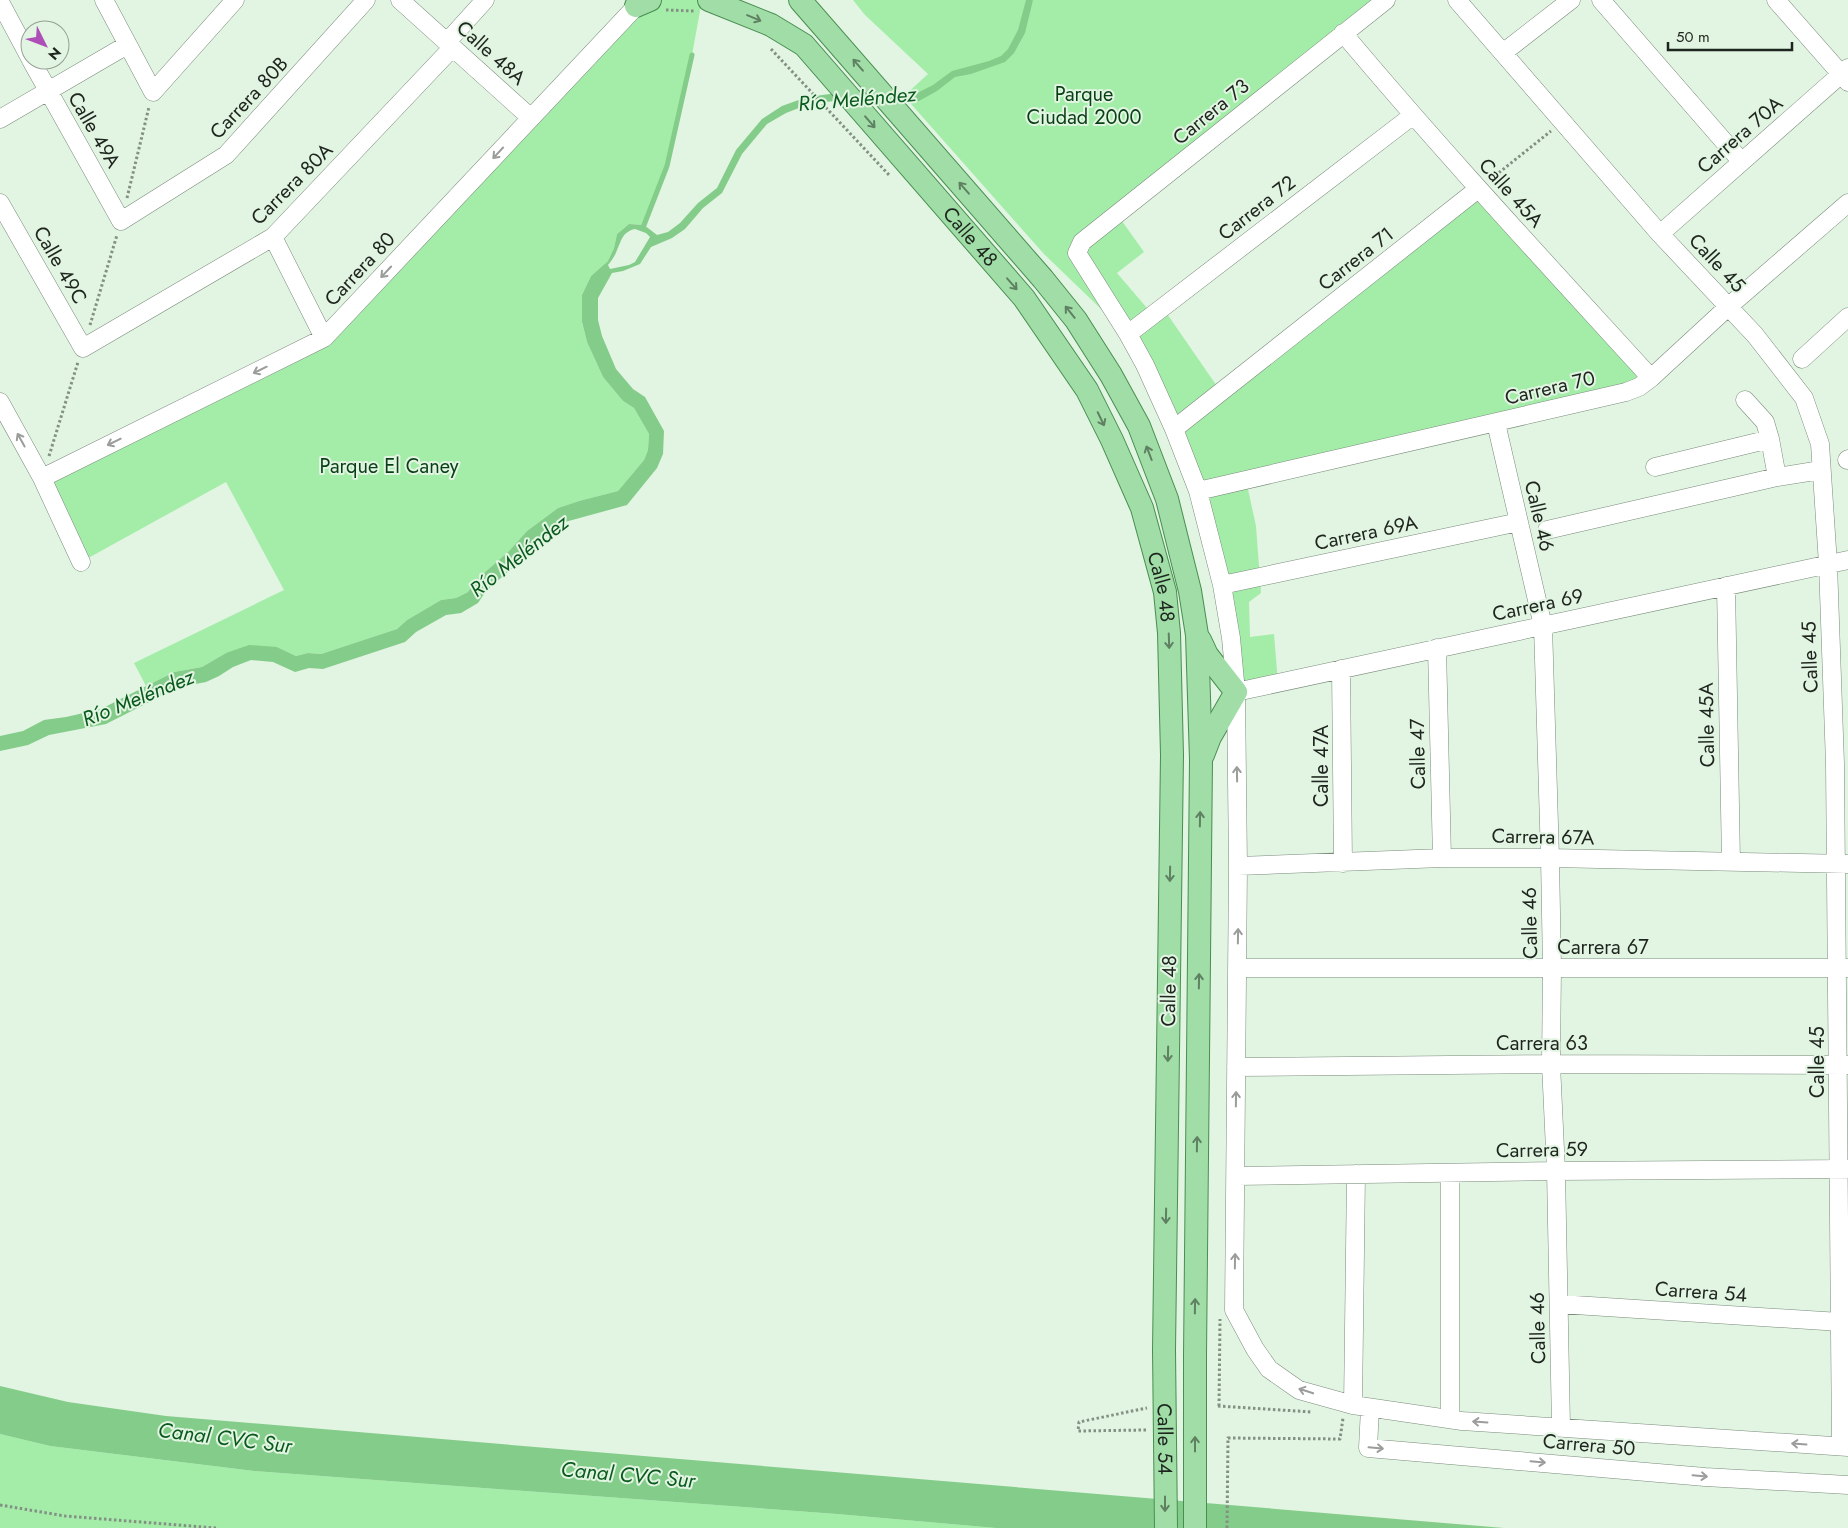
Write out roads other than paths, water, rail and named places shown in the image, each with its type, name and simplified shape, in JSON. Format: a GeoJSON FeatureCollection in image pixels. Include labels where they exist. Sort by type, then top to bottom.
{"type":"FeatureCollection","features":[{"type":"Feature","properties":{"kind":"main road","name":"Calle 48"},"geometry":{"type":"LineString","coordinates":[[709,0],[771,25],[804,45],[1024,298],[1087,390],[1112,440],[1142,508],[1165,592],[1169,633],[1172,755],[1164,1350]]}},
{"type":"Feature","properties":{"kind":"main road","name":"Calle 48"},"geometry":{"type":"LineString","coordinates":[[800,0],[1043,279],[1076,320],[1111,375],[1139,426],[1167,499],[1190,591],[1197,635],[1201,760],[1195,1355]]}},
{"type":"Feature","properties":{"kind":"main road"},"geometry":{"type":"LineString","coordinates":[[1197,635],[1207,655],[1236,692],[1210,737],[1201,760]]}},
{"type":"Feature","properties":{"kind":"main road","name":"Calle 54"},"geometry":{"type":"LineString","coordinates":[[1164,1350],[1166,1528]]}},
{"type":"Feature","properties":{"kind":"main road","name":"Calle 54"},"geometry":{"type":"LineString","coordinates":[[1195,1355],[1195,1528]]}},
{"type":"Feature","properties":{"kind":"street"},"geometry":{"type":"LineString","coordinates":[[104,0],[153,92],[235,0]]}},
{"type":"Feature","properties":{"kind":"street","name":"Carrera 80B"},"geometry":{"type":"LineString","coordinates":[[121,221],[226,155],[366,0]]}},
{"type":"Feature","properties":{"kind":"street","name":"Calle 48A"},"geometry":{"type":"LineString","coordinates":[[400,0],[531,118]]}},
{"type":"Feature","properties":{"kind":"street","name":"Carrera 80A"},"geometry":{"type":"LineString","coordinates":[[83,348],[273,237],[450,44],[485,0]]}},
{"type":"Feature","properties":{"kind":"street","name":"Carrera 73"},"geometry":{"type":"LineString","coordinates":[[1128,334],[1077,252],[1082,242],[1386,0]]}},
{"type":"Feature","properties":{"kind":"street","name":"Calle 45"},"geometry":{"type":"LineString","coordinates":[[1457,0],[1660,234],[1755,335],[1804,398],[1820,444],[1842,764],[1843,1169],[1840,1322],[1845,1447]]}},
{"type":"Feature","properties":{"kind":"street"},"geometry":{"type":"LineString","coordinates":[[1504,52],[1571,0]]}},
{"type":"Feature","properties":{"kind":"street"},"geometry":{"type":"LineString","coordinates":[[1601,0],[1741,161]]}},
{"type":"Feature","properties":{"kind":"street"},"geometry":{"type":"LineString","coordinates":[[1776,0],[1846,74]]}},
{"type":"Feature","properties":{"kind":"street","name":"Calle 49A"},"geometry":{"type":"LineString","coordinates":[[0,2],[20,40]]}},
{"type":"Feature","properties":{"kind":"street","name":"Carrera 80"},"geometry":{"type":"LineString","coordinates":[[42,478],[324,338],[643,2]]}},
{"type":"Feature","properties":{"kind":"street","name":"Calle 45A"},"geometry":{"type":"LineString","coordinates":[[1343,34],[1478,190],[1651,378]]}},
{"type":"Feature","properties":{"kind":"street"},"geometry":{"type":"LineString","coordinates":[[0,120],[127,44]]}},
{"type":"Feature","properties":{"kind":"street","name":"Calle 49A"},"geometry":{"type":"LineString","coordinates":[[36,70],[121,221]]}},
{"type":"Feature","properties":{"kind":"street","name":"Carrera 70A"},"geometry":{"type":"LineString","coordinates":[[1660,234],[1741,161],[1846,74]]}},
{"type":"Feature","properties":{"kind":"street","name":"Carrera 72"},"geometry":{"type":"LineString","coordinates":[[1128,334],[1412,116]]}},
{"type":"Feature","properties":{"kind":"street","name":"Carrera 71"},"geometry":{"type":"LineString","coordinates":[[1174,429],[1478,190]]}},
{"type":"Feature","properties":{"kind":"street","name":"Calle 49C"},"geometry":{"type":"LineString","coordinates":[[0,203],[83,348]]}},
{"type":"Feature","properties":{"kind":"street","name":"Carrera 70"},"geometry":{"type":"LineString","coordinates":[[1198,491],[1496,423],[1626,392],[1638,387],[1651,378],[1728,307],[1848,203]]}},
{"type":"Feature","properties":{"kind":"street"},"geometry":{"type":"LineString","coordinates":[[273,237],[324,338]]}},
{"type":"Feature","properties":{"kind":"street"},"geometry":{"type":"LineString","coordinates":[[1802,359],[1848,316]]}},
{"type":"Feature","properties":{"kind":"street"},"geometry":{"type":"LineString","coordinates":[[1128,334],[1157,389],[1198,491],[1222,585],[1231,638],[1236,692],[1238,866],[1234,1310],[1255,1350],[1269,1369],[1299,1390],[1356,1405],[1356,1174]]}},
{"type":"Feature","properties":{"kind":"street"},"geometry":{"type":"LineString","coordinates":[[1745,400],[1765,422],[1777,477]]}},
{"type":"Feature","properties":{"kind":"street"},"geometry":{"type":"LineString","coordinates":[[0,402],[42,478],[82,562]]}},
{"type":"Feature","properties":{"kind":"street","name":"Calle 46"},"geometry":{"type":"LineString","coordinates":[[1496,423],[1543,626],[1550,858],[1551,1064],[1556,1171],[1561,1428]]}},
{"type":"Feature","properties":{"kind":"street"},"geometry":{"type":"LineString","coordinates":[[1655,467],[1770,439]]}},
{"type":"Feature","properties":{"kind":"street"},"geometry":{"type":"LineString","coordinates":[[1548,530],[1777,477],[1821,470]]}},
{"type":"Feature","properties":{"kind":"street","name":"Carrera 69A"},"geometry":{"type":"LineString","coordinates":[[1222,585],[1519,522]]}},
{"type":"Feature","properties":{"kind":"street","name":"Carrera 69"},"geometry":{"type":"LineString","coordinates":[[1236,692],[1848,560]]}},
{"type":"Feature","properties":{"kind":"street","name":"Calle 45A"},"geometry":{"type":"LineString","coordinates":[[1726,586],[1731,862]]}},
{"type":"Feature","properties":{"kind":"street","name":"Calle 47"},"geometry":{"type":"LineString","coordinates":[[1437,648],[1442,858]]}},
{"type":"Feature","properties":{"kind":"street","name":"Calle 47A"},"geometry":{"type":"LineString","coordinates":[[1341,669],[1343,863]]}},
{"type":"Feature","properties":{"kind":"street","name":"Carrera 67A"},"geometry":{"type":"LineString","coordinates":[[1238,866],[1442,858],[1550,858],[1842,864]]}},
{"type":"Feature","properties":{"kind":"street","name":"Carrera 67"},"geometry":{"type":"LineString","coordinates":[[1237,968],[1843,968]]}},
{"type":"Feature","properties":{"kind":"street","name":"Carrera 63"},"geometry":{"type":"LineString","coordinates":[[1236,1067],[1551,1064],[1843,1065]]}},
{"type":"Feature","properties":{"kind":"street","name":"Carrera 59"},"geometry":{"type":"LineString","coordinates":[[1236,1176],[1843,1169]]}},
{"type":"Feature","properties":{"kind":"street"},"geometry":{"type":"LineString","coordinates":[[1450,1173],[1450,1419]]}},
{"type":"Feature","properties":{"kind":"street","name":"Carrera 54"},"geometry":{"type":"LineString","coordinates":[[1558,1304],[1840,1322]]}},
{"type":"Feature","properties":{"kind":"street","name":"Carrera 50"},"geometry":{"type":"LineString","coordinates":[[1845,1447],[1450,1419],[1356,1405],[1368,1448],[1705,1477],[1848,1484]]}},
{"type":"Feature","properties":{"kind":"water","name":"Río Meléndez"},"geometry":{"type":"Polygon","coordinates":[[[1026,0],[1033,0],[1025,33],[1014,53],[1005,62],[971,74],[955,77],[937,91],[919,101],[868,97],[809,104],[786,113],[767,124],[742,154],[722,193],[703,208],[685,229],[672,238],[651,247],[640,264],[612,273],[598,298],[598,320],[602,336],[616,369],[633,389],[645,397],[664,431],[663,454],[657,468],[627,505],[565,522],[538,542],[519,562],[486,591],[478,603],[461,613],[446,615],[416,632],[405,642],[323,669],[309,668],[295,672],[273,662],[251,660],[233,667],[206,682],[179,687],[106,724],[49,735],[28,745],[0,751],[0,736],[23,731],[44,720],[101,709],[174,672],[202,667],[226,653],[249,645],[277,647],[296,656],[308,653],[321,654],[397,629],[407,620],[441,600],[456,598],[468,592],[475,581],[509,551],[527,531],[558,508],[618,491],[644,460],[648,450],[649,434],[634,408],[623,401],[603,377],[587,342],[582,322],[582,295],[591,276],[608,261],[614,248],[617,234],[629,224],[644,225],[657,235],[668,232],[680,223],[698,203],[717,188],[736,150],[762,119],[782,106],[807,97],[868,89],[917,93],[933,85],[952,71],[1001,56],[1008,49],[1018,30],[1026,0]],[[635,229],[625,234],[608,265],[610,269],[635,262],[650,237],[646,233],[635,229]]]}},
{"type":"Feature","properties":{"kind":"water","name":"Canal CVC Sur"},"geometry":{"type":"Polygon","coordinates":[[[0,1386],[68,1402],[166,1416],[1504,1528],[996,1528],[837,1514],[254,1471],[50,1446],[0,1434],[0,1386]]]}},
{"type":"Feature","properties":{"kind":"waterway"},"geometry":{"type":"LineString","coordinates":[[644,225],[667,166],[692,55]]}},
{"type":"Feature","properties":{"kind":"park label","name":"Parque Ciudad 2000"},"geometry":{"type":"Point","coordinates":[1084,106]}},
{"type":"Feature","properties":{"kind":"park label","name":"Parque El Caney"},"geometry":{"type":"Point","coordinates":[389,466]}}]}
